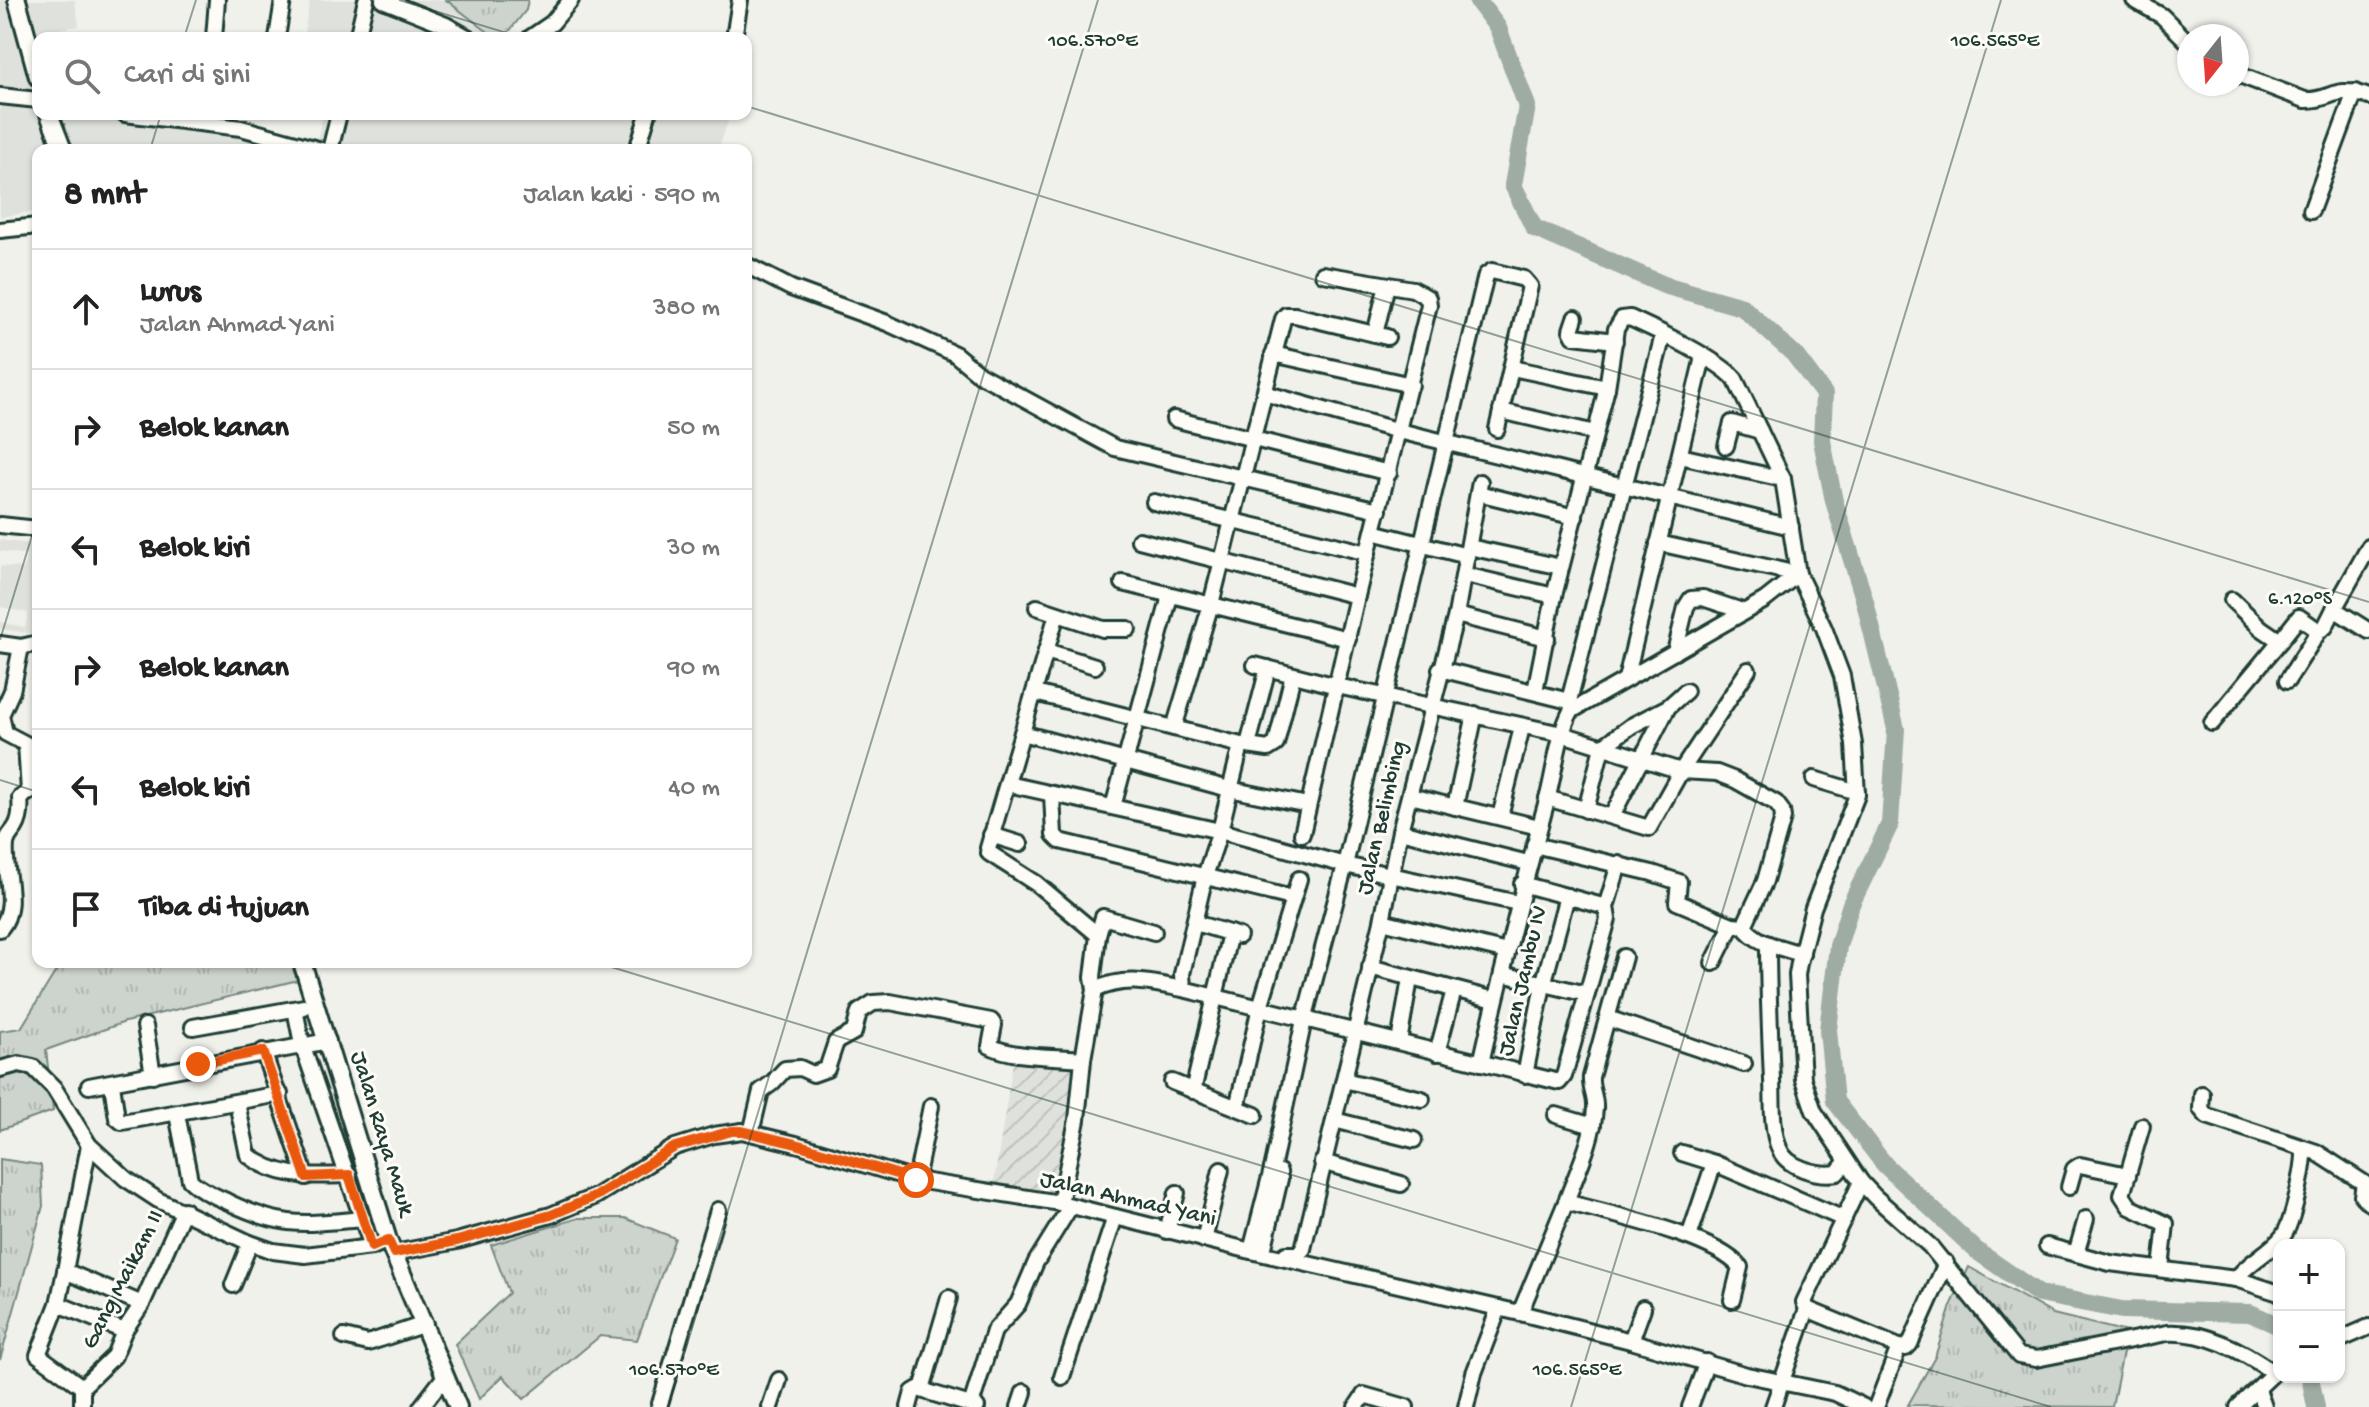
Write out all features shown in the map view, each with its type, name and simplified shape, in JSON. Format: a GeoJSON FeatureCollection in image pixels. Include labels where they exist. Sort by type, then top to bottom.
{"type":"FeatureCollection","features":[{"type":"Feature","properties":{"kind":"main road"},"geometry":{"type":"LineString","coordinates":[[17,0],[32,55]]}},
{"type":"Feature","properties":{"kind":"main road"},"geometry":{"type":"LineString","coordinates":[[51,120],[61,144]]}},
{"type":"Feature","properties":{"kind":"main road","name":"Jalan Raya Mauk"},"geometry":{"type":"LineString","coordinates":[[304,968],[391,1247],[458,1407]]}},
{"type":"Feature","properties":{"kind":"street"},"geometry":{"type":"LineString","coordinates":[[214,32],[217,0]]}},
{"type":"Feature","properties":{"kind":"street"},"geometry":{"type":"LineString","coordinates":[[278,32],[283,0]]}},
{"type":"Feature","properties":{"kind":"street"},"geometry":{"type":"LineString","coordinates":[[358,32],[366,0]]}},
{"type":"Feature","properties":{"kind":"street"},"geometry":{"type":"LineString","coordinates":[[383,0],[458,32]]}},
{"type":"Feature","properties":{"kind":"street"},"geometry":{"type":"LineString","coordinates":[[539,32],[552,23],[571,0]]}},
{"type":"Feature","properties":{"kind":"street"},"geometry":{"type":"LineString","coordinates":[[735,32],[740,0]]}},
{"type":"Feature","properties":{"kind":"street"},"geometry":{"type":"LineString","coordinates":[[2134,0],[2162,16],[2177,31]]}},
{"type":"Feature","properties":{"kind":"street"},"geometry":{"type":"LineString","coordinates":[[2249,79],[2305,100],[2313,101],[2339,91],[2362,94],[2311,211]]}},
{"type":"Feature","properties":{"kind":"street"},"geometry":{"type":"LineString","coordinates":[[0,96],[32,99]]}},
{"type":"Feature","properties":{"kind":"street"},"geometry":{"type":"LineString","coordinates":[[222,120],[242,121],[305,144]]}},
{"type":"Feature","properties":{"kind":"street"},"geometry":{"type":"LineString","coordinates":[[332,144],[338,120]]}},
{"type":"Feature","properties":{"kind":"street"},"geometry":{"type":"LineString","coordinates":[[639,144],[646,120]]}},
{"type":"Feature","properties":{"kind":"street"},"geometry":{"type":"LineString","coordinates":[[0,230],[32,227]]}},
{"type":"Feature","properties":{"kind":"street"},"geometry":{"type":"LineString","coordinates":[[752,268],[791,288],[887,323],[955,354],[979,374],[1115,448],[1379,510]]}},
{"type":"Feature","properties":{"kind":"street"},"geometry":{"type":"LineString","coordinates":[[1256,1247],[1304,1020],[1345,865],[1489,271],[1524,279],[1530,284],[1497,429]]}},
{"type":"Feature","properties":{"kind":"street"},"geometry":{"type":"LineString","coordinates":[[1302,834],[1357,596],[1428,317],[1428,298],[1413,289],[1323,274]]}},
{"type":"Feature","properties":{"kind":"street"},"geometry":{"type":"LineString","coordinates":[[1174,728],[1211,604],[1282,320],[1290,314],[1381,336],[1387,285]]}},
{"type":"Feature","properties":{"kind":"street"},"geometry":{"type":"LineString","coordinates":[[1535,691],[1554,596],[1607,388],[1615,341],[1620,322],[1626,317],[1725,369],[1735,379],[1783,479],[1798,574],[1824,628],[1842,676],[1854,744],[1857,792],[1813,908],[1797,975],[1803,1079],[1814,1111],[1861,1182],[1946,1263],[2013,1351],[2026,1359],[2061,1356],[2183,1332],[2229,1346],[2273,1368]]}},
{"type":"Feature","properties":{"kind":"street"},"geometry":{"type":"LineString","coordinates":[[1575,318],[1571,330],[1574,336],[1615,341]]}},
{"type":"Feature","properties":{"kind":"street"},"geometry":{"type":"LineString","coordinates":[[1481,1063],[1522,884],[1572,704],[1663,335]]}},
{"type":"Feature","properties":{"kind":"street"},"geometry":{"type":"LineString","coordinates":[[1273,354],[1411,385]]}},
{"type":"Feature","properties":{"kind":"street"},"geometry":{"type":"LineString","coordinates":[[1626,679],[1703,357]]}},
{"type":"Feature","properties":{"kind":"street"},"geometry":{"type":"LineString","coordinates":[[1512,368],[1607,388]]}},
{"type":"Feature","properties":{"kind":"street"},"geometry":{"type":"LineString","coordinates":[[1264,393],[1399,431],[1791,527]]}},
{"type":"Feature","properties":{"kind":"street"},"geometry":{"type":"LineString","coordinates":[[1501,411],[1595,433]]}},
{"type":"Feature","properties":{"kind":"street"},"geometry":{"type":"LineString","coordinates":[[1174,419],[1389,473]]}},
{"type":"Feature","properties":{"kind":"street"},"geometry":{"type":"LineString","coordinates":[[1726,446],[1732,423],[1760,431]]}},
{"type":"Feature","properties":{"kind":"street"},"geometry":{"type":"LineString","coordinates":[[1680,456],[1783,479]]}},
{"type":"Feature","properties":{"kind":"street","name":"Jalan Belimbing"},"geometry":{"type":"LineString","coordinates":[[1256,1247],[1292,1255],[1303,1249],[1353,1031],[1382,921],[1400,831],[1456,615],[1479,488],[1575,517]]}},
{"type":"Feature","properties":{"kind":"street"},"geometry":{"type":"LineString","coordinates":[[1154,502],[1368,553]]}},
{"type":"Feature","properties":{"kind":"street"},"geometry":{"type":"LineString","coordinates":[[0,525],[32,528]]}},
{"type":"Feature","properties":{"kind":"street"},"geometry":{"type":"LineString","coordinates":[[1373,532],[1423,544],[1561,567]]}},
{"type":"Feature","properties":{"kind":"street"},"geometry":{"type":"LineString","coordinates":[[1139,540],[1357,596]]}},
{"type":"Feature","properties":{"kind":"street"},"geometry":{"type":"LineString","coordinates":[[1658,543],[1798,574]]}},
{"type":"Feature","properties":{"kind":"street"},"geometry":{"type":"LineString","coordinates":[[2287,681],[2319,631],[2325,627],[2369,547]]}},
{"type":"Feature","properties":{"kind":"street"},"geometry":{"type":"LineString","coordinates":[[1440,669],[1535,691],[1572,704],[1675,652],[1772,596],[1798,574]]}},
{"type":"Feature","properties":{"kind":"street"},"geometry":{"type":"LineString","coordinates":[[1465,575],[1554,596]]}},
{"type":"Feature","properties":{"kind":"street"},"geometry":{"type":"LineString","coordinates":[[1123,583],[1348,639]]}},
{"type":"Feature","properties":{"kind":"street"},"geometry":{"type":"LineString","coordinates":[[1113,807],[1170,596]]}},
{"type":"Feature","properties":{"kind":"street"},"geometry":{"type":"LineString","coordinates":[[1675,652],[1686,607],[1691,599],[1703,598],[1742,611]]}},
{"type":"Feature","properties":{"kind":"street"},"geometry":{"type":"LineString","coordinates":[[2232,600],[2261,628],[2280,641]]}},
{"type":"Feature","properties":{"kind":"street"},"geometry":{"type":"LineString","coordinates":[[1037,607],[1103,629],[1128,629]]}},
{"type":"Feature","properties":{"kind":"street"},"geometry":{"type":"LineString","coordinates":[[2334,609],[2369,631]]}},
{"type":"Feature","properties":{"kind":"street"},"geometry":{"type":"LineString","coordinates":[[989,845],[1057,614]]}},
{"type":"Feature","properties":{"kind":"street"},"geometry":{"type":"LineString","coordinates":[[1456,615],[1547,638]]}},
{"type":"Feature","properties":{"kind":"street"},"geometry":{"type":"LineString","coordinates":[[2212,723],[2299,617],[2319,631]]}},
{"type":"Feature","properties":{"kind":"street"},"geometry":{"type":"LineString","coordinates":[[0,644],[21,647],[32,644]]}},
{"type":"Feature","properties":{"kind":"street"},"geometry":{"type":"LineString","coordinates":[[21,647],[12,691],[1,722],[9,736],[26,744],[32,790]]}},
{"type":"Feature","properties":{"kind":"street"},"geometry":{"type":"LineString","coordinates":[[1046,651],[1095,666]]}},
{"type":"Feature","properties":{"kind":"street"},"geometry":{"type":"LineString","coordinates":[[1183,989],[1181,977],[1205,876],[1220,831],[1229,789],[1245,745],[1262,666],[1337,686],[1562,734],[1681,771],[1710,771],[1725,775],[1776,803],[1782,811],[1782,824],[1765,881],[1713,963]]}},
{"type":"Feature","properties":{"kind":"street"},"geometry":{"type":"LineString","coordinates":[[1547,798],[1649,828],[1681,771],[1748,670]]}},
{"type":"Feature","properties":{"kind":"street"},"geometry":{"type":"LineString","coordinates":[[1035,693],[1268,749],[1276,744],[1293,675]]}},
{"type":"Feature","properties":{"kind":"street"},"geometry":{"type":"LineString","coordinates":[[1586,810],[1602,747],[1631,726],[1668,707],[1686,691]]}},
{"type":"Feature","properties":{"kind":"street"},"geometry":{"type":"LineString","coordinates":[[1612,816],[1668,707]]}},
{"type":"Feature","properties":{"kind":"street"},"geometry":{"type":"LineString","coordinates":[[1455,807],[1475,714]]}},
{"type":"Feature","properties":{"kind":"street"},"geometry":{"type":"LineString","coordinates":[[1500,817],[1522,727]]}},
{"type":"Feature","properties":{"kind":"street"},"geometry":{"type":"LineString","coordinates":[[1022,733],[1229,789],[1308,805]]}},
{"type":"Feature","properties":{"kind":"street"},"geometry":{"type":"LineString","coordinates":[[1814,779],[1857,792]]}},
{"type":"Feature","properties":{"kind":"street"},"geometry":{"type":"LineString","coordinates":[[1008,784],[1220,831],[1345,865],[1518,903]]}},
{"type":"Feature","properties":{"kind":"street"},"geometry":{"type":"LineString","coordinates":[[0,929],[11,908],[3,868],[7,838],[16,827],[20,798],[32,794]]}},
{"type":"Feature","properties":{"kind":"street"},"geometry":{"type":"LineString","coordinates":[[1052,794],[1054,835],[1060,841],[1292,898]]}},
{"type":"Feature","properties":{"kind":"street"},"geometry":{"type":"LineString","coordinates":[[1410,796],[1539,827]]}},
{"type":"Feature","properties":{"kind":"street"},"geometry":{"type":"LineString","coordinates":[[20,813],[32,814]]}},
{"type":"Feature","properties":{"kind":"street"},"geometry":{"type":"LineString","coordinates":[[1400,831],[1528,863]]}},
{"type":"Feature","properties":{"kind":"street"},"geometry":{"type":"LineString","coordinates":[[989,845],[1020,844]]}},
{"type":"Feature","properties":{"kind":"street"},"geometry":{"type":"LineString","coordinates":[[989,845],[1098,935]]}},
{"type":"Feature","properties":{"kind":"street"},"geometry":{"type":"LineString","coordinates":[[1534,845],[1619,864],[1679,882],[1677,902],[1738,925],[1768,944],[1802,954]]}},
{"type":"Feature","properties":{"kind":"street"},"geometry":{"type":"LineString","coordinates":[[1095,990],[1115,982],[1140,981],[1183,989],[1554,1083],[1561,1081],[1587,994],[1608,919],[1606,907],[1619,864]]}},
{"type":"Feature","properties":{"kind":"street"},"geometry":{"type":"LineString","coordinates":[[1237,1108],[1260,1007],[1299,879]]}},
{"type":"Feature","properties":{"kind":"street"},"geometry":{"type":"LineString","coordinates":[[1522,884],[1606,907]]}},
{"type":"Feature","properties":{"kind":"street","name":"Jalan Jambu IV"},"geometry":{"type":"LineString","coordinates":[[1525,1075],[1543,985],[1567,896]]}},
{"type":"Feature","properties":{"kind":"street"},"geometry":{"type":"LineString","coordinates":[[909,1407],[913,1392],[922,1389],[974,1406],[994,1331],[1018,1304],[1065,1205],[1095,990],[1093,977],[1098,935],[1103,917],[1154,932]]}},
{"type":"Feature","properties":{"kind":"street"},"geometry":{"type":"LineString","coordinates":[[1382,921],[1507,952]]}},
{"type":"Feature","properties":{"kind":"street"},"geometry":{"type":"LineString","coordinates":[[1193,1091],[1214,996],[1235,935],[1195,923]]}},
{"type":"Feature","properties":{"kind":"street"},"geometry":{"type":"LineString","coordinates":[[1768,944],[1773,1115],[1779,1149],[1786,1158],[1818,1174],[1837,1173],[1846,1162]]}},
{"type":"Feature","properties":{"kind":"street"},"geometry":{"type":"LineString","coordinates":[[1520,1313],[1566,1202],[1593,1126],[1596,1104],[1590,1085],[1624,957]]}},
{"type":"Feature","properties":{"kind":"street"},"geometry":{"type":"LineString","coordinates":[[1370,967],[1495,1000]]}},
{"type":"Feature","properties":{"kind":"street"},"geometry":{"type":"LineString","coordinates":[[1502,974],[1587,994]]}},
{"type":"Feature","properties":{"kind":"street"},"geometry":{"type":"LineString","coordinates":[[1399,1042],[1410,979]]}},
{"type":"Feature","properties":{"kind":"street"},"geometry":{"type":"LineString","coordinates":[[1437,1053],[1454,990]]}},
{"type":"Feature","properties":{"kind":"street"},"geometry":{"type":"LineString","coordinates":[[751,1133],[761,1091],[785,1069],[800,1068],[813,1074],[827,1069],[836,1042],[854,1032],[859,1012],[873,1003],[890,1002],[991,1021],[994,1025],[990,1046],[994,1048],[1012,1053],[1083,1059]]}},
{"type":"Feature","properties":{"kind":"street"},"geometry":{"type":"LineString","coordinates":[[193,1027],[316,1005]]}},
{"type":"Feature","properties":{"kind":"street"},"geometry":{"type":"LineString","coordinates":[[295,1009],[302,1044],[372,1247]]}},
{"type":"Feature","properties":{"kind":"street"},"geometry":{"type":"LineString","coordinates":[[1607,1018],[1744,1064]]}},
{"type":"Feature","properties":{"kind":"street"},"geometry":{"type":"LineString","coordinates":[[145,1026],[153,1075]]}},
{"type":"Feature","properties":{"kind":"street"},"geometry":{"type":"LineString","coordinates":[[89,1086],[328,1041]]}},
{"type":"Feature","properties":{"kind":"street"},"geometry":{"type":"LineString","coordinates":[[263,1051],[306,1177]]}},
{"type":"Feature","properties":{"kind":"street","name":"Jalan Ahmad Yani"},"geometry":{"type":"LineString","coordinates":[[0,1069],[24,1064],[37,1070],[54,1088],[89,1145],[126,1179],[158,1200],[273,1251],[305,1255],[457,1241],[551,1215],[596,1196],[675,1147],[722,1133],[751,1133],[916,1180],[1065,1205],[1204,1240],[1256,1247],[1631,1341],[1782,1384],[1835,1393],[1864,1407]]}},
{"type":"Feature","properties":{"kind":"street"},"geometry":{"type":"LineString","coordinates":[[1344,1080],[1422,1099]]}},
{"type":"Feature","properties":{"kind":"street"},"geometry":{"type":"LineString","coordinates":[[1172,1082],[1255,1115]]}},
{"type":"Feature","properties":{"kind":"street"},"geometry":{"type":"LineString","coordinates":[[112,1084],[119,1121],[177,1114],[280,1094]]}},
{"type":"Feature","properties":{"kind":"street"},"geometry":{"type":"LineString","coordinates":[[2202,1094],[2201,1109],[2207,1116],[2325,1156],[2364,1183],[2362,1196],[2369,1203]]}},
{"type":"Feature","properties":{"kind":"street"},"geometry":{"type":"LineString","coordinates":[[237,1103],[248,1155],[260,1164],[279,1172],[306,1177],[349,1175]]}},
{"type":"Feature","properties":{"kind":"street"},"geometry":{"type":"LineString","coordinates":[[916,1180],[931,1106]]}},
{"type":"Feature","properties":{"kind":"street"},"geometry":{"type":"LineString","coordinates":[[177,1114],[190,1180],[212,1195],[276,1222],[310,1224],[363,1219]]}},
{"type":"Feature","properties":{"kind":"street"},"geometry":{"type":"LineString","coordinates":[[1556,1115],[1593,1126]]}},
{"type":"Feature","properties":{"kind":"street"},"geometry":{"type":"LineString","coordinates":[[1334,1120],[1414,1140]]}},
{"type":"Feature","properties":{"kind":"street"},"geometry":{"type":"LineString","coordinates":[[2142,1126],[2122,1192],[2124,1202],[2166,1224],[2161,1268]]}},
{"type":"Feature","properties":{"kind":"street"},"geometry":{"type":"LineString","coordinates":[[82,1407],[82,1387],[38,1355],[58,1304],[89,1145]]}},
{"type":"Feature","properties":{"kind":"street"},"geometry":{"type":"LineString","coordinates":[[2236,1279],[2247,1265],[2286,1232],[2304,1149]]}},
{"type":"Feature","properties":{"kind":"street"},"geometry":{"type":"LineString","coordinates":[[1682,1153],[1714,1163],[1844,1219]]}},
{"type":"Feature","properties":{"kind":"street"},"geometry":{"type":"LineString","coordinates":[[1322,1162],[1401,1184]]}},
{"type":"Feature","properties":{"kind":"street"},"geometry":{"type":"LineString","coordinates":[[1689,1237],[1714,1163]]}},
{"type":"Feature","properties":{"kind":"street"},"geometry":{"type":"LineString","coordinates":[[2069,1187],[2075,1167],[2080,1165],[2128,1175]]}},
{"type":"Feature","properties":{"kind":"street"},"geometry":{"type":"LineString","coordinates":[[1204,1240],[1221,1170]]}},
{"type":"Feature","properties":{"kind":"street"},"geometry":{"type":"LineString","coordinates":[[1773,1407],[1807,1309],[1804,1302],[1861,1182]]}},
{"type":"Feature","properties":{"kind":"street"},"geometry":{"type":"LineString","coordinates":[[1167,1231],[1177,1193]]}},
{"type":"Feature","properties":{"kind":"street"},"geometry":{"type":"LineString","coordinates":[[1566,1202],[1689,1237],[1739,1265],[1740,1274],[1732,1300]]}},
{"type":"Feature","properties":{"kind":"street","name":"Gang Maikam II"},"geometry":{"type":"LineString","coordinates":[[82,1387],[114,1356],[124,1331],[142,1304],[184,1210]]}},
{"type":"Feature","properties":{"kind":"street"},"geometry":{"type":"LineString","coordinates":[[659,1407],[718,1210]]}},
{"type":"Feature","properties":{"kind":"street"},"geometry":{"type":"LineString","coordinates":[[1062,1377],[1115,1217]]}},
{"type":"Feature","properties":{"kind":"street"},"geometry":{"type":"LineString","coordinates":[[2076,1254],[2086,1219]]}},
{"type":"Feature","properties":{"kind":"street"},"geometry":{"type":"LineString","coordinates":[[233,1285],[250,1243]]}},
{"type":"Feature","properties":{"kind":"street"},"geometry":{"type":"LineString","coordinates":[[2047,1246],[2110,1263],[2236,1279],[2273,1291]]}},
{"type":"Feature","properties":{"kind":"street"},"geometry":{"type":"LineString","coordinates":[[1807,1309],[1906,1348],[1946,1263]]}},
{"type":"Feature","properties":{"kind":"street"},"geometry":{"type":"LineString","coordinates":[[65,1271],[142,1304]]}},
{"type":"Feature","properties":{"kind":"street"},"geometry":{"type":"LineString","coordinates":[[922,1389],[949,1298]]}},
{"type":"Feature","properties":{"kind":"street"},"geometry":{"type":"LineString","coordinates":[[58,1304],[124,1331]]}},
{"type":"Feature","properties":{"kind":"street"},"geometry":{"type":"LineString","coordinates":[[1466,1407],[1474,1373],[1499,1308]]}},
{"type":"Feature","properties":{"kind":"street"},"geometry":{"type":"LineString","coordinates":[[1631,1341],[1643,1308]]}},
{"type":"Feature","properties":{"kind":"street"},"geometry":{"type":"LineString","coordinates":[[344,1337],[368,1343],[425,1324]]}},
{"type":"Feature","properties":{"kind":"street"},"geometry":{"type":"LineString","coordinates":[[2345,1337],[2369,1327]]}},
{"type":"Feature","properties":{"kind":"street"},"geometry":{"type":"LineString","coordinates":[[1876,1407],[1899,1347]]}},
{"type":"Feature","properties":{"kind":"street"},"geometry":{"type":"LineString","coordinates":[[1690,1407],[1707,1362]]}},
{"type":"Feature","properties":{"kind":"street"},"geometry":{"type":"LineString","coordinates":[[2238,1407],[2273,1372]]}},
{"type":"Feature","properties":{"kind":"street"},"geometry":{"type":"LineString","coordinates":[[421,1407],[445,1376]]}},
{"type":"Feature","properties":{"kind":"street"},"geometry":{"type":"LineString","coordinates":[[770,1407],[779,1380]]}},
{"type":"Feature","properties":{"kind":"street"},"geometry":{"type":"LineString","coordinates":[[2258,1389],[2264,1407]]}},
{"type":"Feature","properties":{"kind":"street"},"geometry":{"type":"LineString","coordinates":[[1019,1407],[1024,1392]]}},
{"type":"Feature","properties":{"kind":"street"},"geometry":{"type":"LineString","coordinates":[[1356,1407],[1364,1395],[1403,1406]]}},
{"type":"Feature","properties":{"kind":"shaded area"},"geometry":{"type":"Polygon","coordinates":[[[0,0],[75,0],[79,26],[31,34],[32,120],[134,120],[316,143],[322,120],[728,122],[720,144],[32,144],[32,212],[0,217],[0,0]]]}},
{"type":"Feature","properties":{"kind":"shaded area"},"geometry":{"type":"Polygon","coordinates":[[[310,0],[446,0],[488,32],[304,32],[310,0]]]}},
{"type":"Feature","properties":{"kind":"shaded area"},"geometry":{"type":"Polygon","coordinates":[[[0,540],[32,544],[32,634],[0,629],[0,622],[25,627],[28,613],[0,607],[0,566],[24,568],[26,555],[0,551],[0,540]]]}},
{"type":"Feature","properties":{"kind":"shaded area"},"geometry":{"type":"Polygon","coordinates":[[[1014,1056],[1094,1062],[1063,1207],[992,1194],[1014,1056]]]}},
{"type":"Feature","properties":{"kind":"green space"},"geometry":{"type":"Polygon","coordinates":[[[446,0],[528,0],[526,10],[509,32],[488,32],[446,0]]]}},
{"type":"Feature","properties":{"kind":"green space"},"geometry":{"type":"Polygon","coordinates":[[[58,968],[293,968],[298,980],[125,1022],[46,1050],[53,1111],[0,1130],[0,1031],[21,1028],[58,968]]]}},
{"type":"Feature","properties":{"kind":"green space"},"geometry":{"type":"Polygon","coordinates":[[[0,1159],[41,1165],[43,1206],[0,1360],[0,1159]]]}},
{"type":"Feature","properties":{"kind":"green space"},"geometry":{"type":"Polygon","coordinates":[[[579,1218],[625,1218],[675,1238],[637,1340],[600,1336],[524,1399],[503,1376],[479,1399],[455,1344],[509,1293],[491,1245],[579,1218]]]}},
{"type":"Feature","properties":{"kind":"green space"},"geometry":{"type":"Polygon","coordinates":[[[1969,1267],[2053,1314],[2127,1332],[2112,1407],[1908,1405],[1935,1357],[1951,1306],[1969,1267]]]}},
{"type":"Feature","properties":{"kind":"waterway"},"geometry":{"type":"LineString","coordinates":[[1477,0],[1498,28],[1527,106],[1513,185],[1534,228],[1664,285],[1742,307],[1794,354],[1824,394],[1822,441],[1834,501],[1865,602],[1896,729],[1890,824],[1851,904],[1838,946],[1828,1030],[1835,1101],[1885,1165],[1977,1251],[2039,1294],[2122,1310],[2250,1313],[2273,1323]]}},
{"type":"Feature","properties":{"kind":"waterway"},"geometry":{"type":"LineString","coordinates":[[2311,1383],[2316,1407]]}},
{"type":"Feature","properties":{"kind":"route"},"geometry":{"type":"LineString","coordinates":[[198,1064],[263,1051],[306,1177],[349,1175],[372,1247],[388,1240],[394,1253],[457,1241],[551,1215],[596,1196],[675,1147],[732,1131],[796,1144],[916,1180]]}}]}
